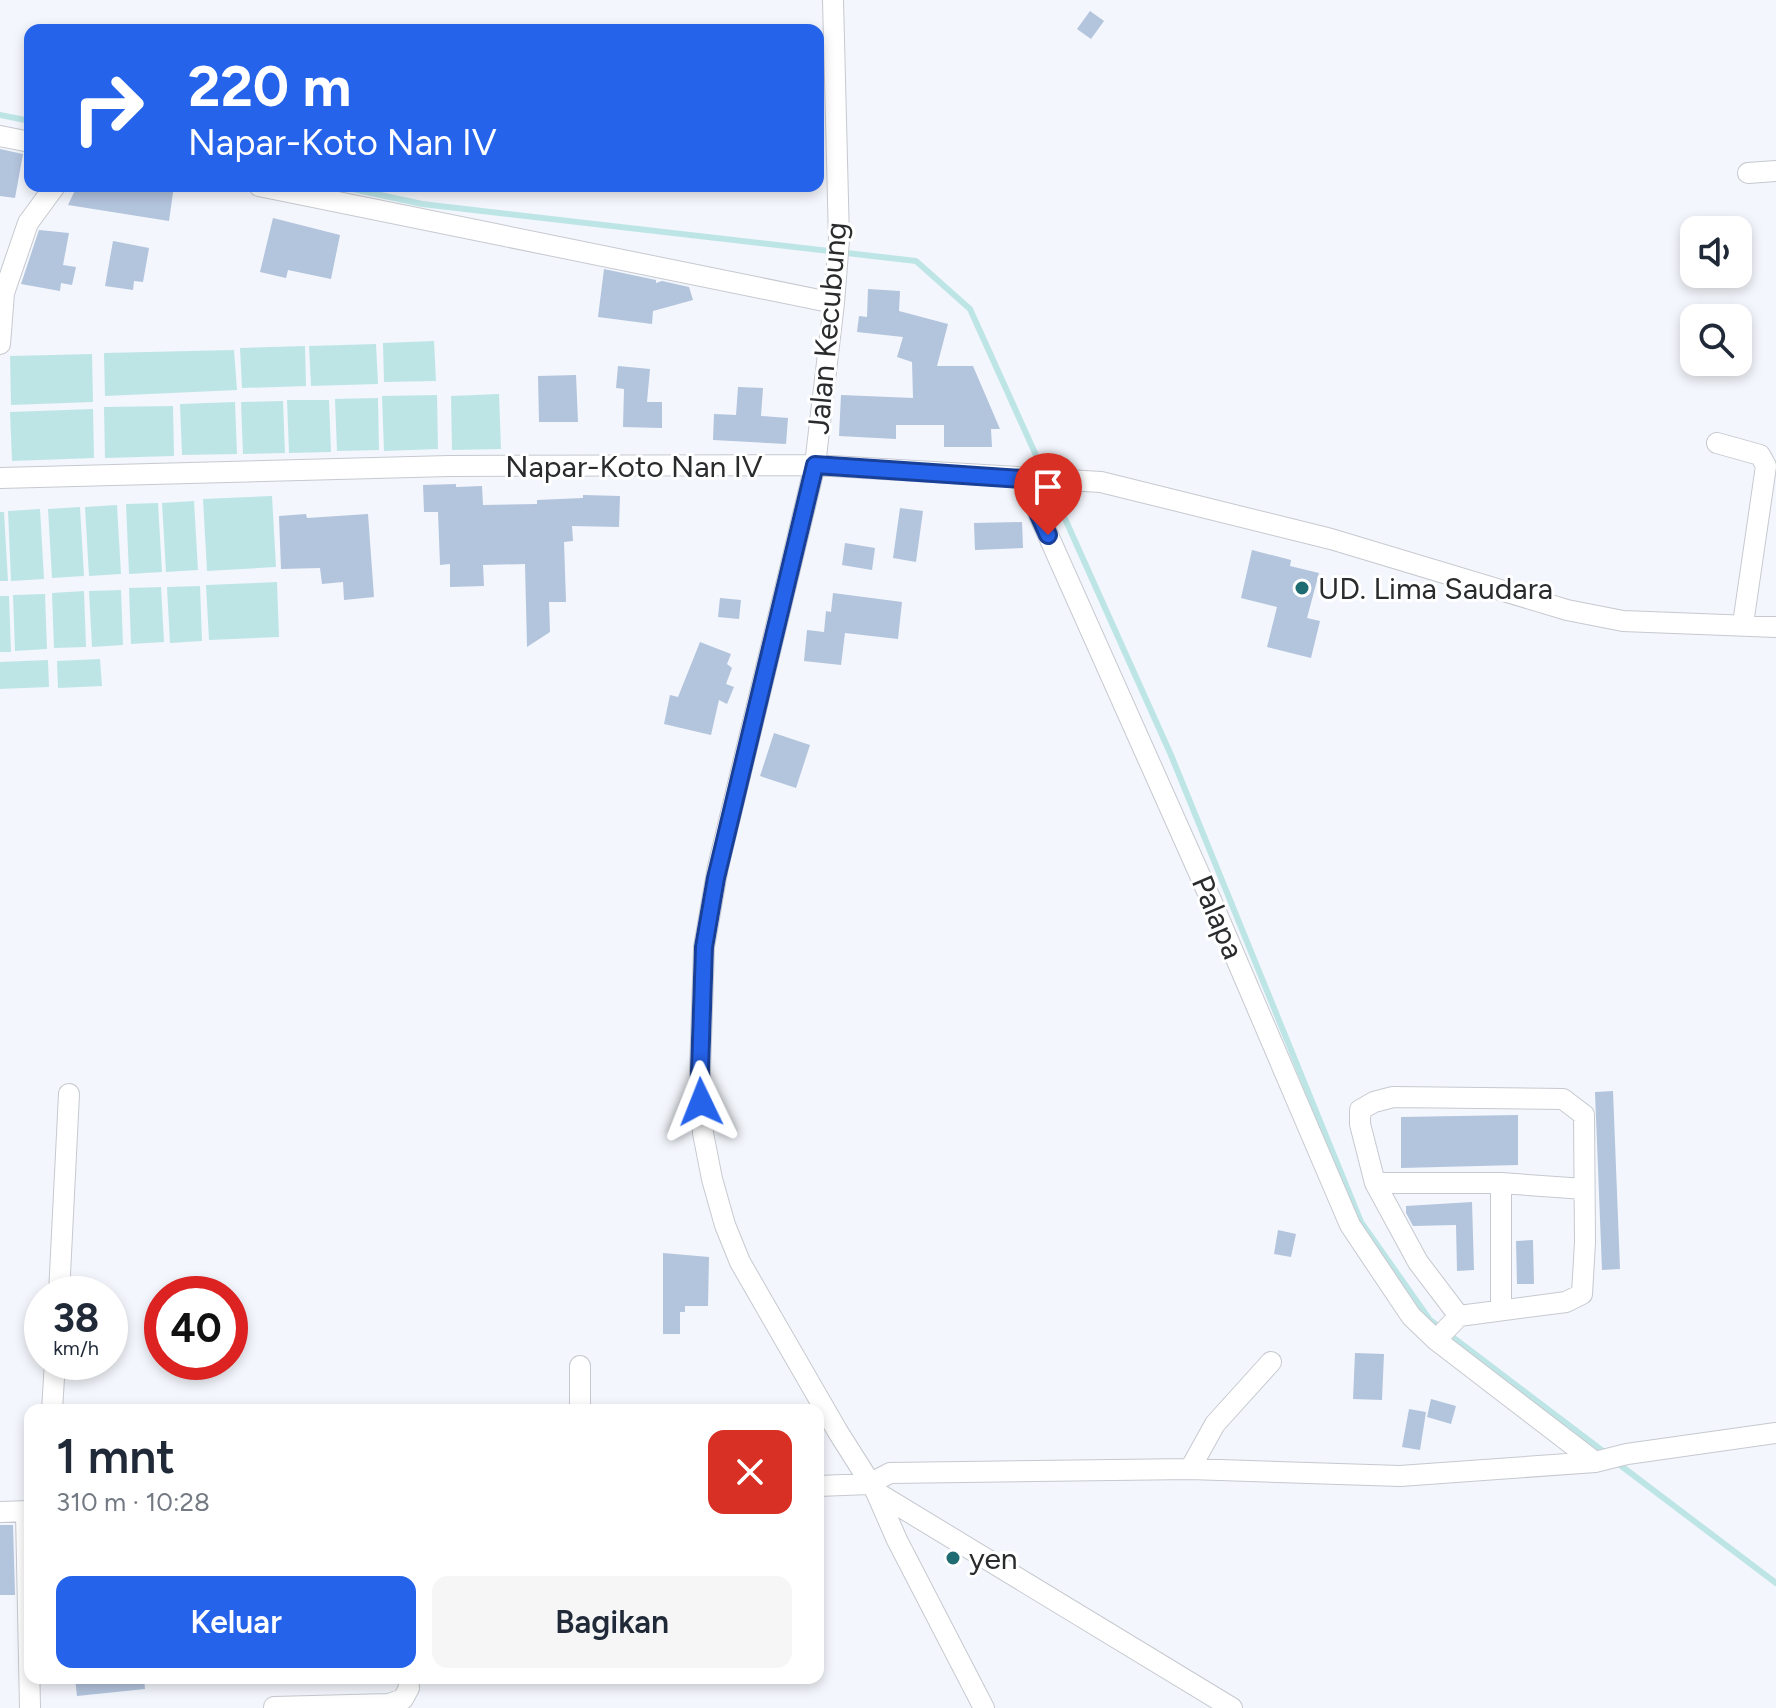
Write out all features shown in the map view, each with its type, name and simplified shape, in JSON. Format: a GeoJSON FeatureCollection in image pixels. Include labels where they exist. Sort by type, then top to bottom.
{"type":"FeatureCollection","features":[{"type":"Feature","properties":{"kind":"street","name":"Jalan Kecubung"},"geometry":{"type":"LineString","coordinates":[[823,1404],[740,1262],[725,1225],[703,1133],[700,1086],[704,947],[718,867],[815,465],[839,240],[833,0]]}},
{"type":"Feature","properties":{"kind":"street"},"geometry":{"type":"LineString","coordinates":[[0,136],[24,141]]}},
{"type":"Feature","properties":{"kind":"street"},"geometry":{"type":"LineString","coordinates":[[1748,173],[1776,171]]}},
{"type":"Feature","properties":{"kind":"street"},"geometry":{"type":"LineString","coordinates":[[0,344],[4,293],[28,223],[51,192]]}},
{"type":"Feature","properties":{"kind":"street"},"geometry":{"type":"LineString","coordinates":[[288,192],[834,303]]}},
{"type":"Feature","properties":{"kind":"street"},"geometry":{"type":"LineString","coordinates":[[1717,443],[1760,455],[1766,466],[1743,624]]}},
{"type":"Feature","properties":{"kind":"street","name":"Napar-Koto Nan IV"},"geometry":{"type":"LineString","coordinates":[[0,478],[449,466],[815,465],[1101,482],[1331,539],[1567,610],[1623,621],[1776,627]]}},
{"type":"Feature","properties":{"kind":"street","name":"Palapa"},"geometry":{"type":"LineString","coordinates":[[1026,479],[1350,1225],[1411,1316],[1446,1328],[1598,1462]]}},
{"type":"Feature","properties":{"kind":"street"},"geometry":{"type":"LineString","coordinates":[[60,1276],[69,1094]]}},
{"type":"Feature","properties":{"kind":"street"},"geometry":{"type":"LineString","coordinates":[[1393,1097],[1563,1099],[1584,1115],[1582,1294],[1566,1302],[1501,1310],[1446,1328],[1418,1262],[1375,1183],[1360,1124],[1360,1110],[1393,1097]]}},
{"type":"Feature","properties":{"kind":"street"},"geometry":{"type":"LineString","coordinates":[[1375,1183],[1501,1183],[1584,1189]]}},
{"type":"Feature","properties":{"kind":"street"},"geometry":{"type":"LineString","coordinates":[[1501,1183],[1501,1310]]}},
{"type":"Feature","properties":{"kind":"street"},"geometry":{"type":"LineString","coordinates":[[1190,1469],[1215,1424],[1271,1362]]}},
{"type":"Feature","properties":{"kind":"street"},"geometry":{"type":"LineString","coordinates":[[580,1366],[580,1404]]}},
{"type":"Feature","properties":{"kind":"street"},"geometry":{"type":"LineString","coordinates":[[52,1404],[54,1380]]}},
{"type":"Feature","properties":{"kind":"street","name":"Jalan Kecubung"},"geometry":{"type":"LineString","coordinates":[[824,1406],[872,1488],[984,1708]]}},
{"type":"Feature","properties":{"kind":"street"},"geometry":{"type":"LineString","coordinates":[[872,1488],[890,1473],[1190,1469],[1400,1476],[1598,1462],[1627,1454],[1776,1433]]}},
{"type":"Feature","properties":{"kind":"street"},"geometry":{"type":"LineString","coordinates":[[824,1486],[872,1488],[1232,1708]]}},
{"type":"Feature","properties":{"kind":"street"},"geometry":{"type":"LineString","coordinates":[[0,1512],[24,1511]]}},
{"type":"Feature","properties":{"kind":"street"},"geometry":{"type":"LineString","coordinates":[[30,1684],[30,1708]]}},
{"type":"Feature","properties":{"kind":"street"},"geometry":{"type":"LineString","coordinates":[[274,1707],[389,1704],[403,1699],[409,1684]]}},
{"type":"Feature","properties":{"kind":"water"},"geometry":{"type":"Polygon","coordinates":[[[434,341],[436,381],[384,382],[383,343],[434,341]]]}},
{"type":"Feature","properties":{"kind":"water"},"geometry":{"type":"Polygon","coordinates":[[[376,344],[378,384],[311,386],[309,346],[376,344]]]}},
{"type":"Feature","properties":{"kind":"water"},"geometry":{"type":"Polygon","coordinates":[[[305,346],[306,386],[242,388],[240,348],[305,346]]]}},
{"type":"Feature","properties":{"kind":"water"},"geometry":{"type":"Polygon","coordinates":[[[234,350],[237,390],[105,396],[104,353],[234,350]]]}},
{"type":"Feature","properties":{"kind":"water"},"geometry":{"type":"Polygon","coordinates":[[[92,354],[93,402],[11,405],[10,356],[92,354]]]}},
{"type":"Feature","properties":{"kind":"water"},"geometry":{"type":"Polygon","coordinates":[[[499,394],[501,449],[452,450],[451,396],[499,394]]]}},
{"type":"Feature","properties":{"kind":"water"},"geometry":{"type":"Polygon","coordinates":[[[437,395],[438,449],[384,451],[382,396],[437,395]]]}},
{"type":"Feature","properties":{"kind":"water"},"geometry":{"type":"Polygon","coordinates":[[[378,398],[379,450],[337,451],[335,399],[378,398]]]}},
{"type":"Feature","properties":{"kind":"water"},"geometry":{"type":"Polygon","coordinates":[[[287,400],[329,400],[331,452],[289,453],[287,400]]]}},
{"type":"Feature","properties":{"kind":"water"},"geometry":{"type":"Polygon","coordinates":[[[283,401],[285,453],[243,454],[241,402],[283,401]]]}},
{"type":"Feature","properties":{"kind":"water"},"geometry":{"type":"Polygon","coordinates":[[[235,402],[237,454],[182,455],[180,404],[235,402]]]}},
{"type":"Feature","properties":{"kind":"water"},"geometry":{"type":"Polygon","coordinates":[[[173,406],[174,456],[105,458],[104,407],[173,406]]]}},
{"type":"Feature","properties":{"kind":"water"},"geometry":{"type":"Polygon","coordinates":[[[93,409],[94,458],[12,461],[10,412],[93,409]]]}},
{"type":"Feature","properties":{"kind":"water"},"geometry":{"type":"Polygon","coordinates":[[[272,496],[276,567],[207,571],[203,499],[272,496]]]}},
{"type":"Feature","properties":{"kind":"water"},"geometry":{"type":"Polygon","coordinates":[[[194,501],[198,570],[166,572],[162,503],[194,501]]]}},
{"type":"Feature","properties":{"kind":"water"},"geometry":{"type":"Polygon","coordinates":[[[158,503],[162,572],[129,574],[126,504],[158,503]]]}},
{"type":"Feature","properties":{"kind":"water"},"geometry":{"type":"Polygon","coordinates":[[[117,505],[121,574],[89,576],[85,507],[117,505]]]}},
{"type":"Feature","properties":{"kind":"water"},"geometry":{"type":"Polygon","coordinates":[[[80,507],[84,576],[52,578],[48,509],[80,507]]]}},
{"type":"Feature","properties":{"kind":"water"},"geometry":{"type":"Polygon","coordinates":[[[40,509],[44,579],[11,581],[8,511],[40,509]]]}},
{"type":"Feature","properties":{"kind":"water"},"geometry":{"type":"Polygon","coordinates":[[[0,512],[4,512],[8,581],[0,581],[0,512]]]}},
{"type":"Feature","properties":{"kind":"water"},"geometry":{"type":"Polygon","coordinates":[[[277,582],[279,637],[209,640],[206,585],[277,582]]]}},
{"type":"Feature","properties":{"kind":"water"},"geometry":{"type":"Polygon","coordinates":[[[200,586],[202,641],[170,643],[167,587],[200,586]]]}},
{"type":"Feature","properties":{"kind":"water"},"geometry":{"type":"Polygon","coordinates":[[[161,587],[164,642],[131,644],[129,588],[161,587]]]}},
{"type":"Feature","properties":{"kind":"water"},"geometry":{"type":"Polygon","coordinates":[[[121,590],[123,645],[92,647],[89,591],[121,590]]]}},
{"type":"Feature","properties":{"kind":"water"},"geometry":{"type":"Polygon","coordinates":[[[84,591],[86,647],[54,648],[52,593],[84,591]]]}},
{"type":"Feature","properties":{"kind":"water"},"geometry":{"type":"Polygon","coordinates":[[[45,594],[47,649],[15,651],[13,595],[45,594]]]}},
{"type":"Feature","properties":{"kind":"water"},"geometry":{"type":"Polygon","coordinates":[[[0,596],[9,596],[11,652],[0,652],[0,596]]]}},
{"type":"Feature","properties":{"kind":"water"},"geometry":{"type":"Polygon","coordinates":[[[100,659],[102,686],[58,688],[57,661],[100,659]]]}},
{"type":"Feature","properties":{"kind":"water"},"geometry":{"type":"Polygon","coordinates":[[[48,660],[49,687],[0,689],[0,662],[48,660]]]}},
{"type":"Feature","properties":{"kind":"building"},"geometry":{"type":"Polygon","coordinates":[[[1090,11],[1104,21],[1091,39],[1077,29],[1090,11]]]}},
{"type":"Feature","properties":{"kind":"building"},"geometry":{"type":"Polygon","coordinates":[[[0,149],[23,154],[15,198],[0,196],[0,149]]]}},
{"type":"Feature","properties":{"kind":"building"},"geometry":{"type":"Polygon","coordinates":[[[74,192],[173,192],[169,221],[68,205],[74,192]]]}},
{"type":"Feature","properties":{"kind":"building"},"geometry":{"type":"Polygon","coordinates":[[[273,218],[340,235],[331,279],[288,270],[286,278],[260,272],[273,218]]]}},
{"type":"Feature","properties":{"kind":"building"},"geometry":{"type":"Polygon","coordinates":[[[39,230],[69,233],[63,265],[76,267],[72,285],[61,283],[60,291],[21,284],[39,230]]]}},
{"type":"Feature","properties":{"kind":"building"},"geometry":{"type":"Polygon","coordinates":[[[113,241],[149,248],[143,282],[134,281],[133,290],[105,286],[113,241]]]}},
{"type":"Feature","properties":{"kind":"building"},"geometry":{"type":"Polygon","coordinates":[[[604,269],[656,280],[656,283],[662,281],[689,287],[693,300],[653,311],[652,324],[598,317],[604,269]]]}},
{"type":"Feature","properties":{"kind":"building"},"geometry":{"type":"Polygon","coordinates":[[[868,289],[900,291],[899,311],[948,324],[937,366],[973,366],[1000,429],[991,429],[992,447],[944,447],[944,425],[896,425],[896,439],[839,436],[841,395],[913,398],[912,362],[897,357],[903,337],[857,332],[859,316],[867,317],[868,289]]]}},
{"type":"Feature","properties":{"kind":"building"},"geometry":{"type":"Polygon","coordinates":[[[618,366],[650,369],[647,402],[662,402],[662,428],[623,427],[624,389],[616,388],[618,366]]]}},
{"type":"Feature","properties":{"kind":"building"},"geometry":{"type":"Polygon","coordinates":[[[576,375],[578,422],[539,422],[538,376],[576,375]]]}},
{"type":"Feature","properties":{"kind":"building"},"geometry":{"type":"Polygon","coordinates":[[[738,387],[763,388],[761,416],[788,418],[786,444],[713,440],[714,414],[736,415],[738,387]]]}},
{"type":"Feature","properties":{"kind":"building"},"geometry":{"type":"Polygon","coordinates":[[[456,484],[456,487],[482,486],[483,505],[537,504],[537,500],[583,498],[583,495],[620,496],[619,527],[572,526],[573,541],[564,542],[566,602],[549,602],[550,632],[527,647],[525,564],[483,565],[484,586],[450,587],[450,564],[440,565],[438,512],[424,512],[423,485],[456,484]]]}},
{"type":"Feature","properties":{"kind":"building"},"geometry":{"type":"Polygon","coordinates":[[[900,508],[923,511],[916,562],[893,558],[900,508]]]}},
{"type":"Feature","properties":{"kind":"building"},"geometry":{"type":"Polygon","coordinates":[[[306,514],[307,518],[368,514],[374,597],[344,600],[343,582],[322,584],[320,568],[281,569],[279,516],[306,514]]]}},
{"type":"Feature","properties":{"kind":"building"},"geometry":{"type":"Polygon","coordinates":[[[1022,522],[1023,548],[975,550],[974,523],[1022,522]]]}},
{"type":"Feature","properties":{"kind":"building"},"geometry":{"type":"Polygon","coordinates":[[[845,543],[875,548],[872,570],[842,565],[845,543]]]}},
{"type":"Feature","properties":{"kind":"building"},"geometry":{"type":"Polygon","coordinates":[[[1252,550],[1291,560],[1290,566],[1319,573],[1307,618],[1320,621],[1311,658],[1267,647],[1277,607],[1241,598],[1252,550]]]}},
{"type":"Feature","properties":{"kind":"building"},"geometry":{"type":"Polygon","coordinates":[[[833,593],[902,602],[898,639],[845,633],[841,665],[804,661],[807,630],[824,632],[826,611],[831,612],[833,593]]]}},
{"type":"Feature","properties":{"kind":"building"},"geometry":{"type":"Polygon","coordinates":[[[720,598],[741,600],[739,619],[718,617],[720,598]]]}},
{"type":"Feature","properties":{"kind":"building"},"geometry":{"type":"Polygon","coordinates":[[[700,642],[731,654],[727,664],[732,668],[726,684],[734,687],[727,704],[719,700],[711,735],[664,724],[670,695],[678,697],[700,642]]]}},
{"type":"Feature","properties":{"kind":"building"},"geometry":{"type":"Polygon","coordinates":[[[774,733],[810,745],[796,788],[760,776],[774,733]]]}},
{"type":"Feature","properties":{"kind":"building"},"geometry":{"type":"Polygon","coordinates":[[[1613,1091],[1620,1269],[1602,1270],[1595,1092],[1613,1091]]]}},
{"type":"Feature","properties":{"kind":"building"},"geometry":{"type":"Polygon","coordinates":[[[1518,1115],[1518,1165],[1401,1168],[1401,1117],[1518,1115]]]}},
{"type":"Feature","properties":{"kind":"building"},"geometry":{"type":"Polygon","coordinates":[[[1472,1202],[1474,1270],[1457,1271],[1456,1225],[1413,1226],[1406,1206],[1472,1202]]]}},
{"type":"Feature","properties":{"kind":"building"},"geometry":{"type":"Polygon","coordinates":[[[1278,1230],[1296,1234],[1291,1257],[1274,1254],[1278,1230]]]}},
{"type":"Feature","properties":{"kind":"building"},"geometry":{"type":"Polygon","coordinates":[[[1533,1240],[1534,1284],[1517,1284],[1516,1241],[1533,1240]]]}},
{"type":"Feature","properties":{"kind":"building"},"geometry":{"type":"Polygon","coordinates":[[[663,1253],[709,1257],[708,1306],[685,1306],[685,1312],[680,1312],[680,1334],[663,1334],[663,1253]]]}},
{"type":"Feature","properties":{"kind":"building"},"geometry":{"type":"Polygon","coordinates":[[[1355,1353],[1384,1354],[1382,1400],[1353,1399],[1355,1353]]]}},
{"type":"Feature","properties":{"kind":"building"},"geometry":{"type":"Polygon","coordinates":[[[1431,1399],[1456,1406],[1451,1424],[1427,1417],[1431,1399]]]}},
{"type":"Feature","properties":{"kind":"building"},"geometry":{"type":"Polygon","coordinates":[[[1409,1409],[1426,1412],[1420,1450],[1402,1447],[1409,1409]]]}},
{"type":"Feature","properties":{"kind":"building"},"geometry":{"type":"Polygon","coordinates":[[[0,1525],[13,1525],[15,1595],[0,1595],[0,1525]]]}},
{"type":"Feature","properties":{"kind":"building"},"geometry":{"type":"Polygon","coordinates":[[[76,1684],[145,1684],[145,1689],[77,1696],[76,1684]]]}},
{"type":"Feature","properties":{"kind":"waterway"},"geometry":{"type":"LineString","coordinates":[[0,115],[24,120]]}},
{"type":"Feature","properties":{"kind":"waterway"},"geometry":{"type":"LineString","coordinates":[[367,192],[422,204],[916,261],[970,309],[1044,473]]}},
{"type":"Feature","properties":{"kind":"waterway"},"geometry":{"type":"LineString","coordinates":[[1049,483],[1171,755],[1361,1222],[1430,1320],[1608,1455]]}},
{"type":"Feature","properties":{"kind":"waterway"},"geometry":{"type":"LineString","coordinates":[[1616,1462],[1776,1583]]}},
{"type":"Feature","properties":{"kind":"place","name":"UD. Lima Saudara"},"geometry":{"type":"Point","coordinates":[1302,588]}},
{"type":"Feature","properties":{"kind":"place","name":"yen"},"geometry":{"type":"Point","coordinates":[953,1558]}},
{"type":"Feature","properties":{"kind":"route"},"geometry":{"type":"LineString","coordinates":[[701,1102],[704,947],[716,878],[815,465],[1023,479],[1048,535]]}}]}
